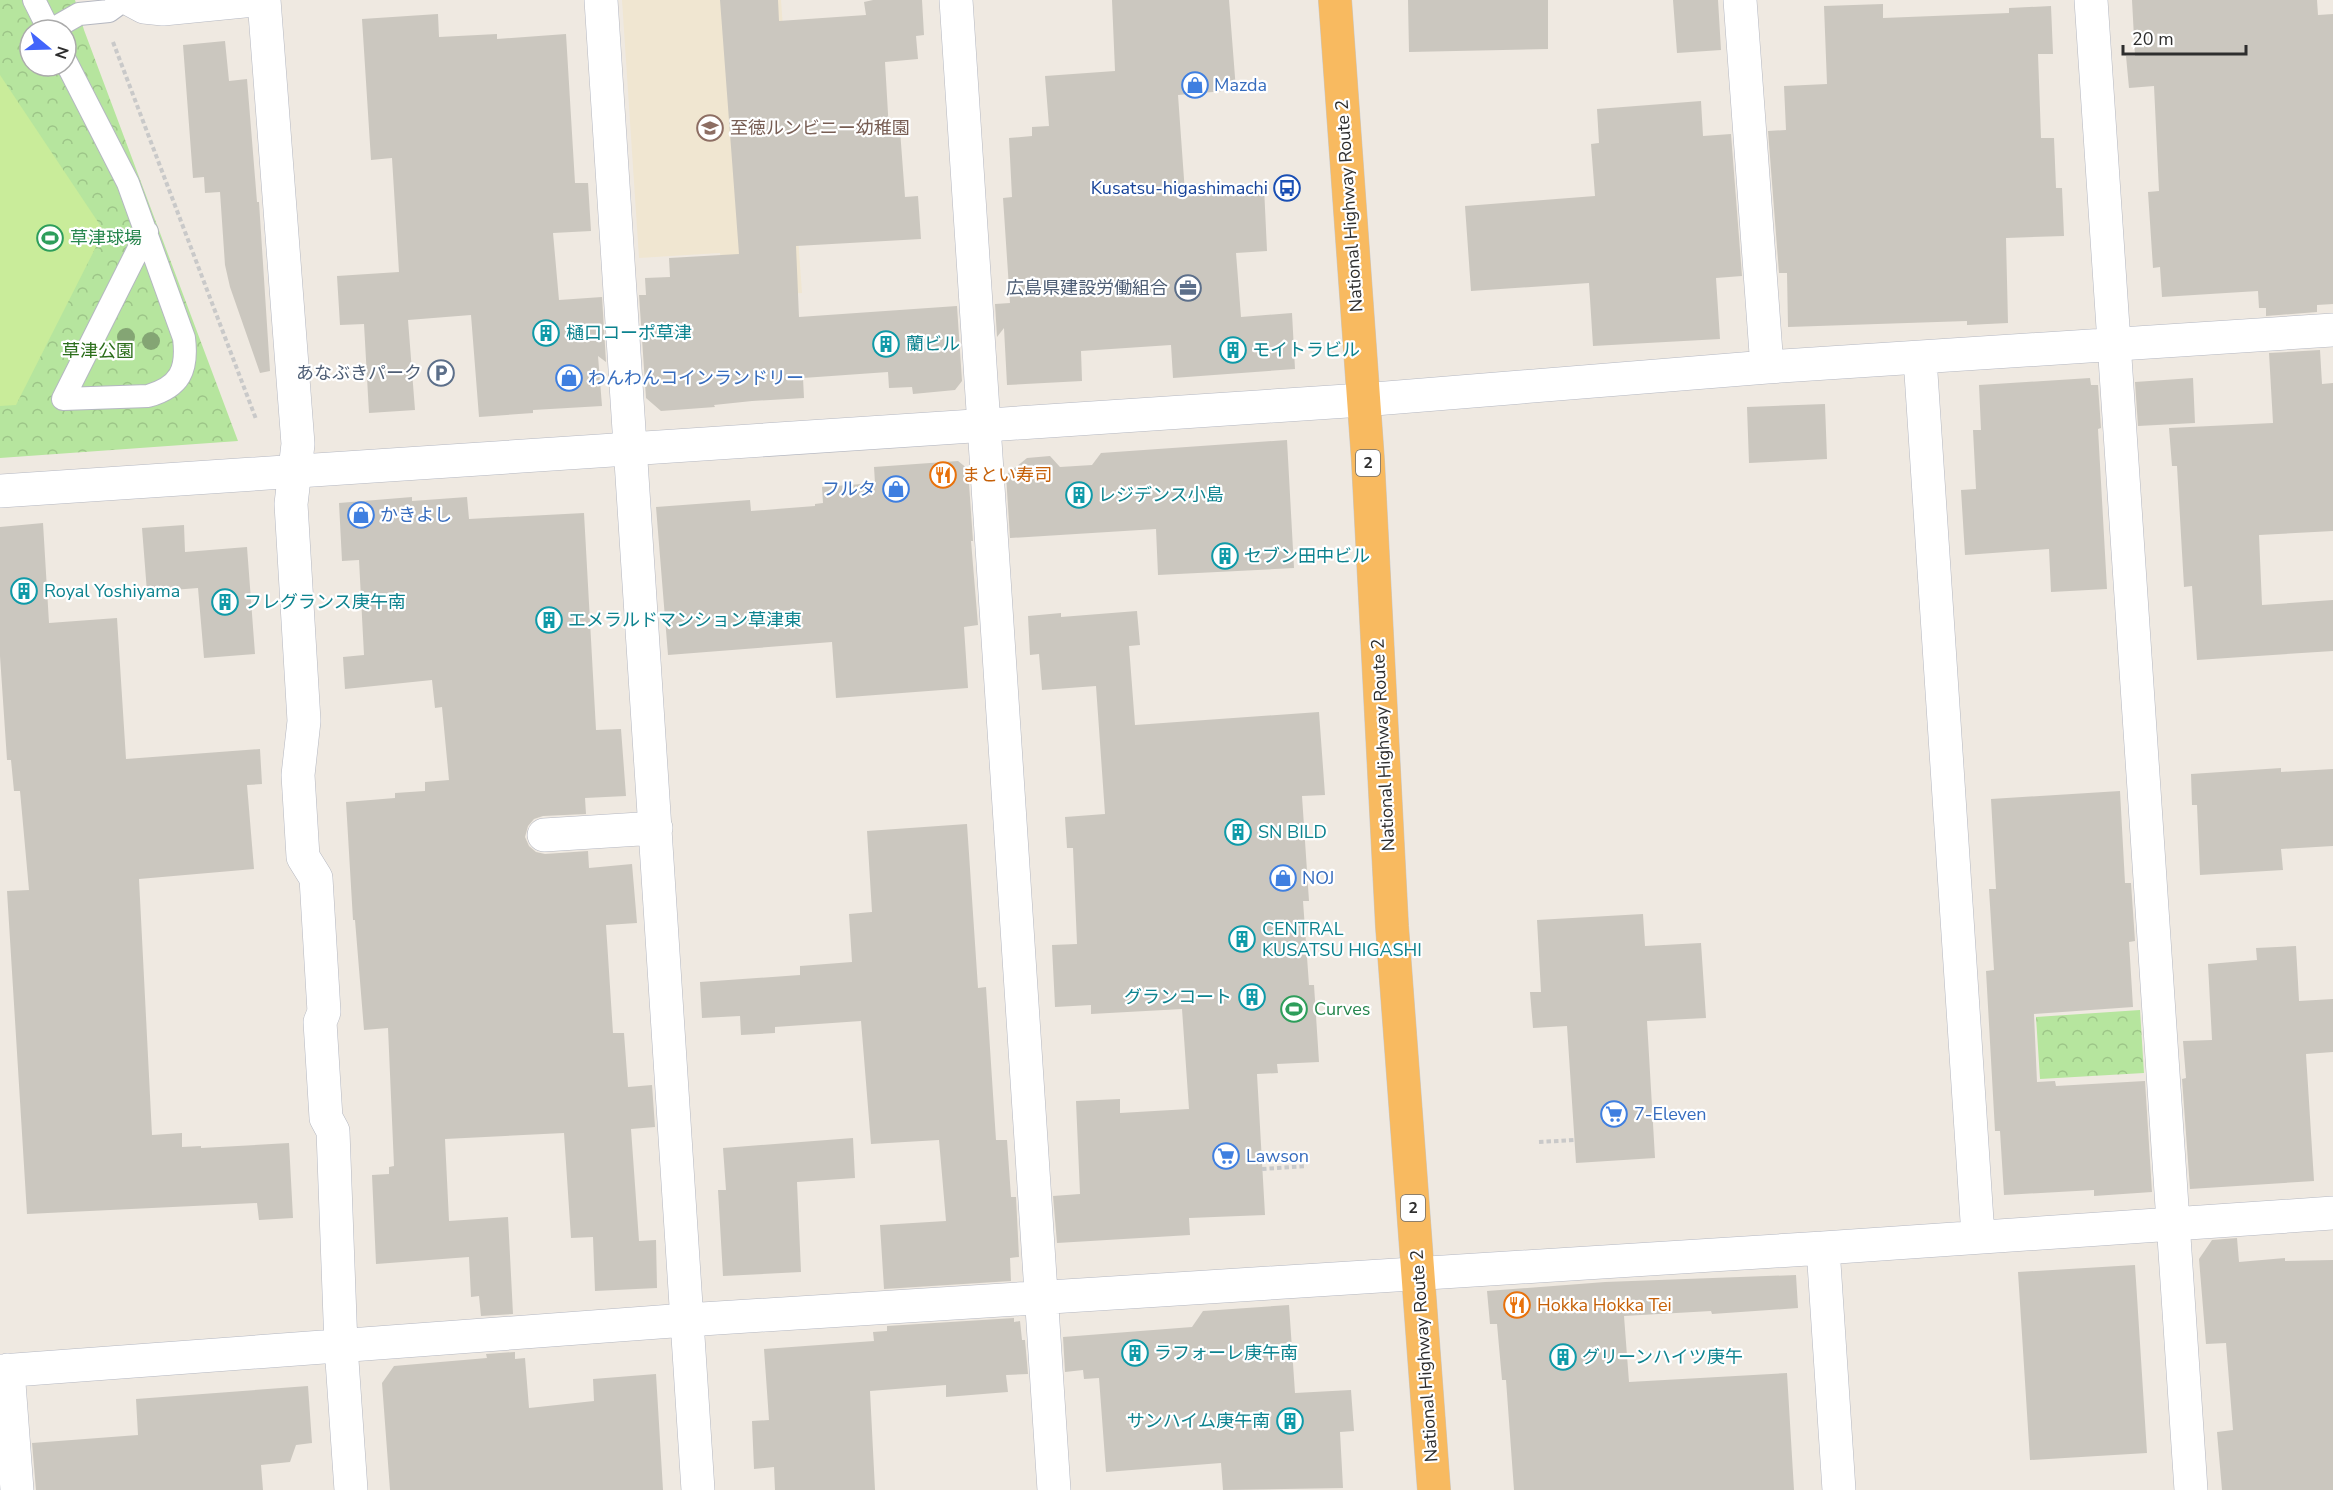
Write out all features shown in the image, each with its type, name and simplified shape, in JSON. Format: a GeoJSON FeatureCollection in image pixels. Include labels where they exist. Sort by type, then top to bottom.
{"type":"FeatureCollection","features":[{"type":"Feature","properties":{"kind":"highway","name":"National Highway Route 2"},"geometry":{"type":"LineString","coordinates":[[1335,0],[1368,461],[1392,926],[1434,1490]]}},
{"type":"Feature","properties":{"kind":"street"},"geometry":{"type":"LineString","coordinates":[[131,0],[144,7],[163,9],[254,0]]}},
{"type":"Feature","properties":{"kind":"street"},"geometry":{"type":"LineString","coordinates":[[264,0],[297,432],[296,471],[291,504],[304,721],[298,786],[303,857],[316,878],[324,1012],[320,1022],[326,1118],[333,1131],[351,1490]]}},
{"type":"Feature","properties":{"kind":"street"},"geometry":{"type":"LineString","coordinates":[[601,0],[632,448],[698,1490]]}},
{"type":"Feature","properties":{"kind":"street"},"geometry":{"type":"LineString","coordinates":[[956,0],[1054,1490]]}},
{"type":"Feature","properties":{"kind":"street"},"geometry":{"type":"LineString","coordinates":[[1740,0],[1767,367]]}},
{"type":"Feature","properties":{"kind":"street"},"geometry":{"type":"LineString","coordinates":[[2091,0],[2191,1490]]}},
{"type":"Feature","properties":{"kind":"street"},"geometry":{"type":"LineString","coordinates":[[0,491],[1362,400],[1767,367],[2333,330]]}},
{"type":"Feature","properties":{"kind":"street"},"geometry":{"type":"LineString","coordinates":[[1920,358],[1978,1236]]}},
{"type":"Feature","properties":{"kind":"street"},"geometry":{"type":"LineString","coordinates":[[544,835],[656,828]]}},
{"type":"Feature","properties":{"kind":"street"},"geometry":{"type":"LineString","coordinates":[[17,1490],[4,1370],[686,1320],[1041,1299],[2333,1213]]}},
{"type":"Feature","properties":{"kind":"street"},"geometry":{"type":"LineString","coordinates":[[1823,1248],[1839,1490]]}},
{"type":"Feature","properties":{"kind":"lane"},"geometry":{"type":"LineString","coordinates":[[34,0],[44,18]]}},
{"type":"Feature","properties":{"kind":"lane"},"geometry":{"type":"LineString","coordinates":[[72,18],[79,14],[109,11],[124,0]]}},
{"type":"Feature","properties":{"kind":"lane"},"geometry":{"type":"LineString","coordinates":[[74,78],[128,183],[147,232],[184,338],[185,363],[180,377],[172,386],[148,396],[63,399],[147,232]]}},
{"type":"Feature","properties":{"kind":"path"},"geometry":{"type":"LineString","coordinates":[[112,38],[258,423]]}},
{"type":"Feature","properties":{"kind":"path"},"geometry":{"type":"LineString","coordinates":[[1539,1142],[1574,1140]]}},
{"type":"Feature","properties":{"kind":"path"},"geometry":{"type":"LineString","coordinates":[[1262,1169],[1307,1166]]}},
{"type":"Feature","properties":{"kind":"shaded area","name":"至徳ルンビニー幼稚園"},"geometry":{"type":"Polygon","coordinates":[[[622,0],[781,0],[802,293],[723,298],[720,253],[639,258],[622,0]]]}},
{"type":"Feature","properties":{"kind":"green space","name":"草津公園"},"geometry":{"type":"Polygon","coordinates":[[[0,0],[75,0],[84,30],[238,441],[0,458],[0,0]]]}},
{"type":"Feature","properties":{"kind":"green space","name":"草津球場"},"geometry":{"type":"Polygon","coordinates":[[[0,75],[104,231],[16,405],[0,406],[0,75]]]}},
{"type":"Feature","properties":{"kind":"green space"},"geometry":{"type":"Polygon","coordinates":[[[2140,1010],[2144,1073],[2040,1079],[2036,1017],[2140,1010]]]}},
{"type":"Feature","properties":{"kind":"building"},"geometry":{"type":"Polygon","coordinates":[[[720,0],[778,0],[779,21],[866,15],[864,2],[873,0],[922,0],[924,35],[916,36],[918,59],[885,62],[889,131],[900,130],[905,197],[918,196],[921,239],[796,246],[799,317],[957,306],[962,381],[955,390],[913,394],[912,387],[889,388],[888,372],[803,378],[804,398],[661,411],[646,398],[639,295],[646,295],[645,278],[670,277],[669,258],[739,254],[720,0]]]}},
{"type":"Feature","properties":{"kind":"building"},"geometry":{"type":"Polygon","coordinates":[[[1112,0],[1229,0],[1236,90],[1178,95],[1185,193],[1264,187],[1267,251],[1236,253],[1241,317],[1292,313],[1295,369],[1173,378],[1171,345],[1081,351],[1082,381],[1007,385],[1004,328],[997,337],[995,304],[1010,303],[1003,198],[1012,197],[1009,138],[1032,136],[1032,127],[1049,126],[1045,76],[1115,71],[1112,0]]]}},
{"type":"Feature","properties":{"kind":"building"},"geometry":{"type":"Polygon","coordinates":[[[1408,0],[1548,0],[1548,49],[1409,52],[1408,0]]]}},
{"type":"Feature","properties":{"kind":"building"},"geometry":{"type":"Polygon","coordinates":[[[1673,0],[1718,0],[1721,50],[1677,53],[1673,0]]]}},
{"type":"Feature","properties":{"kind":"building"},"geometry":{"type":"Polygon","coordinates":[[[2132,0],[2317,0],[2318,15],[2333,14],[2333,304],[2317,305],[2317,312],[2266,316],[2266,308],[2259,308],[2258,291],[2162,297],[2160,267],[2153,268],[2148,192],[2159,191],[2154,86],[2129,88],[2126,56],[2135,56],[2132,0]]]}},
{"type":"Feature","properties":{"kind":"building"},"geometry":{"type":"Polygon","coordinates":[[[1883,4],[1883,18],[2009,13],[2009,8],[2051,6],[2053,54],[2038,54],[2041,138],[2054,138],[2056,188],[2062,188],[2064,236],[2006,238],[2008,323],[1967,325],[1967,321],[1788,327],[1787,273],[1779,273],[1768,131],[1786,130],[1784,86],[1827,84],[1824,6],[1883,4]]]}},
{"type":"Feature","properties":{"kind":"building"},"geometry":{"type":"Polygon","coordinates":[[[438,14],[439,37],[497,34],[497,39],[566,34],[575,183],[588,183],[591,231],[553,233],[559,300],[602,297],[606,362],[598,356],[602,406],[533,410],[533,413],[479,417],[471,315],[408,320],[415,410],[369,413],[364,324],[340,325],[337,276],[399,272],[392,158],[371,160],[362,19],[438,14]]]}},
{"type":"Feature","properties":{"kind":"building"},"geometry":{"type":"Polygon","coordinates":[[[225,41],[229,81],[247,79],[257,202],[259,202],[270,371],[260,373],[230,287],[225,265],[220,192],[205,193],[204,177],[193,178],[183,45],[225,41]]]}},
{"type":"Feature","properties":{"kind":"building"},"geometry":{"type":"Polygon","coordinates":[[[1701,101],[1703,136],[1731,134],[1742,276],[1716,278],[1720,339],[1593,346],[1589,283],[1471,291],[1465,206],[1595,196],[1591,144],[1599,143],[1597,109],[1701,101]]]}},
{"type":"Feature","properties":{"kind":"building"},"geometry":{"type":"Polygon","coordinates":[[[2320,350],[2322,384],[2333,383],[2333,531],[2259,535],[2262,605],[2333,600],[2333,651],[2197,660],[2192,586],[2184,587],[2177,466],[2172,466],[2169,428],[2273,423],[2269,353],[2320,350]]]}},
{"type":"Feature","properties":{"kind":"building"},"geometry":{"type":"Polygon","coordinates":[[[2090,378],[2091,385],[2098,385],[2101,428],[2098,429],[2107,589],[2051,592],[2049,549],[1965,555],[1961,490],[1976,489],[1973,430],[1981,430],[1979,385],[2090,378]]]}},
{"type":"Feature","properties":{"kind":"building"},"geometry":{"type":"Polygon","coordinates":[[[2193,378],[2195,423],[2138,426],[2135,382],[2193,378]]]}},
{"type":"Feature","properties":{"kind":"building"},"geometry":{"type":"Polygon","coordinates":[[[1825,404],[1827,459],[1749,463],[1747,407],[1825,404]]]}},
{"type":"Feature","properties":{"kind":"building"},"geometry":{"type":"Polygon","coordinates":[[[1287,440],[1294,568],[1158,575],[1156,529],[1010,538],[1006,475],[1027,458],[1050,456],[1060,467],[1092,465],[1101,453],[1287,440]]]}},
{"type":"Feature","properties":{"kind":"building"},"geometry":{"type":"Polygon","coordinates":[[[958,461],[968,469],[978,625],[964,627],[968,688],[836,698],[832,642],[668,655],[656,507],[750,500],[751,511],[815,506],[815,504],[823,503],[822,487],[875,483],[874,467],[958,461]]]}},
{"type":"Feature","properties":{"kind":"building"},"geometry":{"type":"Polygon","coordinates":[[[412,497],[412,501],[467,497],[469,519],[584,513],[596,730],[621,729],[626,796],[585,798],[586,814],[543,816],[534,819],[528,826],[525,837],[529,846],[536,852],[545,854],[588,851],[589,868],[632,864],[637,923],[606,925],[613,1033],[624,1033],[628,1087],[652,1085],[655,1127],[631,1129],[639,1241],[656,1240],[657,1288],[595,1291],[593,1237],[571,1238],[564,1133],[445,1139],[449,1221],[508,1217],[513,1314],[481,1316],[479,1296],[471,1297],[469,1257],[376,1264],[372,1175],[389,1174],[389,1167],[394,1166],[388,1028],[364,1030],[355,920],[353,920],[346,802],[395,798],[395,793],[425,791],[425,782],[449,780],[442,707],[435,708],[432,680],[345,689],[343,657],[364,655],[359,560],[342,561],[339,503],[412,497]]]}},
{"type":"Feature","properties":{"kind":"building"},"geometry":{"type":"Polygon","coordinates":[[[43,523],[49,623],[117,618],[126,759],[260,749],[262,784],[247,785],[254,869],[139,879],[152,1135],[182,1133],[182,1147],[289,1143],[293,1218],[259,1220],[257,1203],[27,1214],[7,891],[29,890],[20,791],[14,791],[11,760],[7,760],[0,656],[0,527],[43,523]]]}},
{"type":"Feature","properties":{"kind":"building","name":"フレグランス庚午南"},"geometry":{"type":"Polygon","coordinates":[[[184,525],[185,552],[247,547],[255,654],[204,658],[198,588],[147,592],[142,528],[184,525]]]}},
{"type":"Feature","properties":{"kind":"building"},"geometry":{"type":"Polygon","coordinates":[[[1137,611],[1140,645],[1129,646],[1135,725],[1319,712],[1325,795],[1302,796],[1309,901],[1303,901],[1309,985],[1314,985],[1319,1062],[1277,1064],[1278,1073],[1257,1074],[1265,1215],[1189,1218],[1190,1235],[1057,1243],[1053,1196],[1080,1194],[1076,1101],[1120,1099],[1120,1113],[1189,1109],[1182,1009],[1091,1014],[1091,1005],[1055,1007],[1052,945],[1077,944],[1073,848],[1067,848],[1065,817],[1105,814],[1096,686],[1042,690],[1039,654],[1030,655],[1028,616],[1061,613],[1061,617],[1137,611]]]}},
{"type":"Feature","properties":{"kind":"building"},"geometry":{"type":"Polygon","coordinates":[[[2281,768],[2281,772],[2333,769],[2333,846],[2281,849],[2283,870],[2200,875],[2197,805],[2192,805],[2191,774],[2281,768]]]}},
{"type":"Feature","properties":{"kind":"building"},"geometry":{"type":"Polygon","coordinates":[[[2120,791],[2125,883],[2131,883],[2135,941],[2129,942],[2133,1007],[2034,1014],[2037,1082],[2055,1081],[2056,1086],[2145,1081],[2152,1192],[2094,1196],[2094,1190],[2004,1195],[2000,1131],[1995,1131],[1986,971],[1994,970],[1989,889],[1996,889],[1991,799],[2120,791]]]}},
{"type":"Feature","properties":{"kind":"building"},"geometry":{"type":"Polygon","coordinates":[[[967,824],[978,988],[986,987],[996,1140],[1007,1140],[1011,1197],[1016,1197],[1019,1257],[1010,1258],[1011,1281],[884,1289],[880,1225],[946,1221],[939,1140],[871,1144],[861,1021],[775,1027],[775,1033],[741,1035],[740,1016],[702,1018],[700,982],[800,975],[800,966],[852,962],[849,914],[872,912],[867,831],[967,824]]]}},
{"type":"Feature","properties":{"kind":"building"},"geometry":{"type":"Polygon","coordinates":[[[1643,914],[1645,946],[1701,943],[1706,1018],[1647,1021],[1655,1158],[1576,1163],[1567,1026],[1533,1028],[1530,992],[1541,992],[1537,920],[1643,914]]]}},
{"type":"Feature","properties":{"kind":"building"},"geometry":{"type":"Polygon","coordinates":[[[2296,946],[2299,1001],[2333,999],[2333,1052],[2306,1054],[2314,1181],[2190,1189],[2182,1079],[2186,1078],[2183,1041],[2212,1040],[2208,964],[2257,960],[2256,948],[2296,946]]]}},
{"type":"Feature","properties":{"kind":"building"},"geometry":{"type":"Polygon","coordinates":[[[853,1138],[855,1178],[797,1182],[801,1272],[723,1276],[718,1190],[726,1190],[723,1148],[853,1138]]]}},
{"type":"Feature","properties":{"kind":"building"},"geometry":{"type":"Polygon","coordinates":[[[2237,1238],[2239,1262],[2285,1258],[2285,1261],[2333,1260],[2333,1490],[2222,1490],[2217,1432],[2233,1430],[2226,1343],[2206,1344],[2199,1259],[2212,1240],[2237,1238]]]}},
{"type":"Feature","properties":{"kind":"building"},"geometry":{"type":"Polygon","coordinates":[[[2135,1265],[2147,1453],[2030,1460],[2018,1272],[2135,1265]]]}},
{"type":"Feature","properties":{"kind":"building"},"geometry":{"type":"Polygon","coordinates":[[[1796,1275],[1798,1308],[1712,1314],[1711,1311],[1624,1316],[1629,1382],[1787,1373],[1794,1490],[1514,1490],[1506,1380],[1502,1380],[1497,1324],[1490,1324],[1487,1291],[1605,1282],[1796,1275]]]}},
{"type":"Feature","properties":{"kind":"building"},"geometry":{"type":"Polygon","coordinates":[[[1289,1305],[1295,1393],[1351,1390],[1354,1431],[1340,1432],[1343,1488],[1223,1490],[1221,1463],[1106,1472],[1099,1378],[1084,1379],[1083,1370],[1065,1372],[1063,1337],[1192,1327],[1203,1311],[1289,1305]]]}},
{"type":"Feature","properties":{"kind":"building"},"geometry":{"type":"Polygon","coordinates":[[[1014,1318],[1014,1322],[1020,1321],[1022,1340],[1025,1340],[1028,1374],[1006,1375],[1008,1392],[946,1397],[946,1385],[870,1391],[875,1490],[775,1490],[774,1467],[754,1469],[752,1421],[769,1420],[764,1349],[874,1341],[873,1332],[887,1331],[887,1326],[1014,1318]]]}},
{"type":"Feature","properties":{"kind":"building"},"geometry":{"type":"Polygon","coordinates":[[[515,1352],[515,1359],[525,1358],[529,1408],[594,1401],[593,1379],[656,1374],[663,1490],[390,1490],[382,1383],[394,1366],[487,1358],[486,1354],[515,1352]]]}},
{"type":"Feature","properties":{"kind":"building"},"geometry":{"type":"Polygon","coordinates":[[[308,1386],[312,1443],[296,1445],[290,1462],[261,1465],[263,1490],[36,1490],[32,1443],[138,1435],[136,1399],[308,1386]]]}},
{"type":"Feature","properties":{"kind":"place","name":"Mazda"},"geometry":{"type":"Point","coordinates":[1195,85]}},
{"type":"Feature","properties":{"kind":"place","name":"至徳ルンビニー幼稚園"},"geometry":{"type":"Point","coordinates":[710,128]}},
{"type":"Feature","properties":{"kind":"place","name":"Kusatsu-higashimachi"},"geometry":{"type":"Point","coordinates":[1287,188]}},
{"type":"Feature","properties":{"kind":"place","name":"草津球場"},"geometry":{"type":"Point","coordinates":[50,238]}},
{"type":"Feature","properties":{"kind":"place","name":"広島県建設労働組合"},"geometry":{"type":"Point","coordinates":[1188,288]}},
{"type":"Feature","properties":{"kind":"place","name":"樋口コーポ草津"},"geometry":{"type":"Point","coordinates":[546,333]}},
{"type":"Feature","properties":{"kind":"place","name":"蘭ビル"},"geometry":{"type":"Point","coordinates":[886,344]}},
{"type":"Feature","properties":{"kind":"place","name":"モイトラビル"},"geometry":{"type":"Point","coordinates":[1233,350]}},
{"type":"Feature","properties":{"kind":"place","name":"あなぶきパーク"},"geometry":{"type":"Point","coordinates":[441,373]}},
{"type":"Feature","properties":{"kind":"place","name":"わんわんコインランドリー"},"geometry":{"type":"Point","coordinates":[569,378]}},
{"type":"Feature","properties":{"kind":"place","name":"まとい寿司"},"geometry":{"type":"Point","coordinates":[943,475]}},
{"type":"Feature","properties":{"kind":"place","name":"フルタ"},"geometry":{"type":"Point","coordinates":[896,489]}},
{"type":"Feature","properties":{"kind":"place","name":"レジデンス小島"},"geometry":{"type":"Point","coordinates":[1079,495]}},
{"type":"Feature","properties":{"kind":"place","name":"かきよし"},"geometry":{"type":"Point","coordinates":[361,515]}},
{"type":"Feature","properties":{"kind":"place","name":"セブン田中ビル"},"geometry":{"type":"Point","coordinates":[1225,556]}},
{"type":"Feature","properties":{"kind":"place","name":"Royal Yoshiyama"},"geometry":{"type":"Point","coordinates":[24,591]}},
{"type":"Feature","properties":{"kind":"place","name":"フレグランス庚午南"},"geometry":{"type":"Point","coordinates":[225,602]}},
{"type":"Feature","properties":{"kind":"place","name":"エメラルドマンション草津東"},"geometry":{"type":"Point","coordinates":[549,620]}},
{"type":"Feature","properties":{"kind":"place","name":"SN BILD"},"geometry":{"type":"Point","coordinates":[1238,832]}},
{"type":"Feature","properties":{"kind":"place","name":"NOJ"},"geometry":{"type":"Point","coordinates":[1283,878]}},
{"type":"Feature","properties":{"kind":"place","name":"CENTRAL KUSATSU HIGASHI"},"geometry":{"type":"Point","coordinates":[1242,939]}},
{"type":"Feature","properties":{"kind":"place","name":"グランコート"},"geometry":{"type":"Point","coordinates":[1252,997]}},
{"type":"Feature","properties":{"kind":"place","name":"Curves"},"geometry":{"type":"Point","coordinates":[1294,1009]}},
{"type":"Feature","properties":{"kind":"place","name":"7-Eleven"},"geometry":{"type":"Point","coordinates":[1614,1114]}},
{"type":"Feature","properties":{"kind":"place","name":"Lawson"},"geometry":{"type":"Point","coordinates":[1226,1156]}},
{"type":"Feature","properties":{"kind":"place","name":"Hokka Hokka Tei"},"geometry":{"type":"Point","coordinates":[1517,1305]}},
{"type":"Feature","properties":{"kind":"place","name":"ラフォーレ庚午南"},"geometry":{"type":"Point","coordinates":[1135,1353]}},
{"type":"Feature","properties":{"kind":"place","name":"グリーンハイツ庚午"},"geometry":{"type":"Point","coordinates":[1563,1357]}},
{"type":"Feature","properties":{"kind":"place","name":"サンハイム庚午南"},"geometry":{"type":"Point","coordinates":[1290,1421]}}]}
